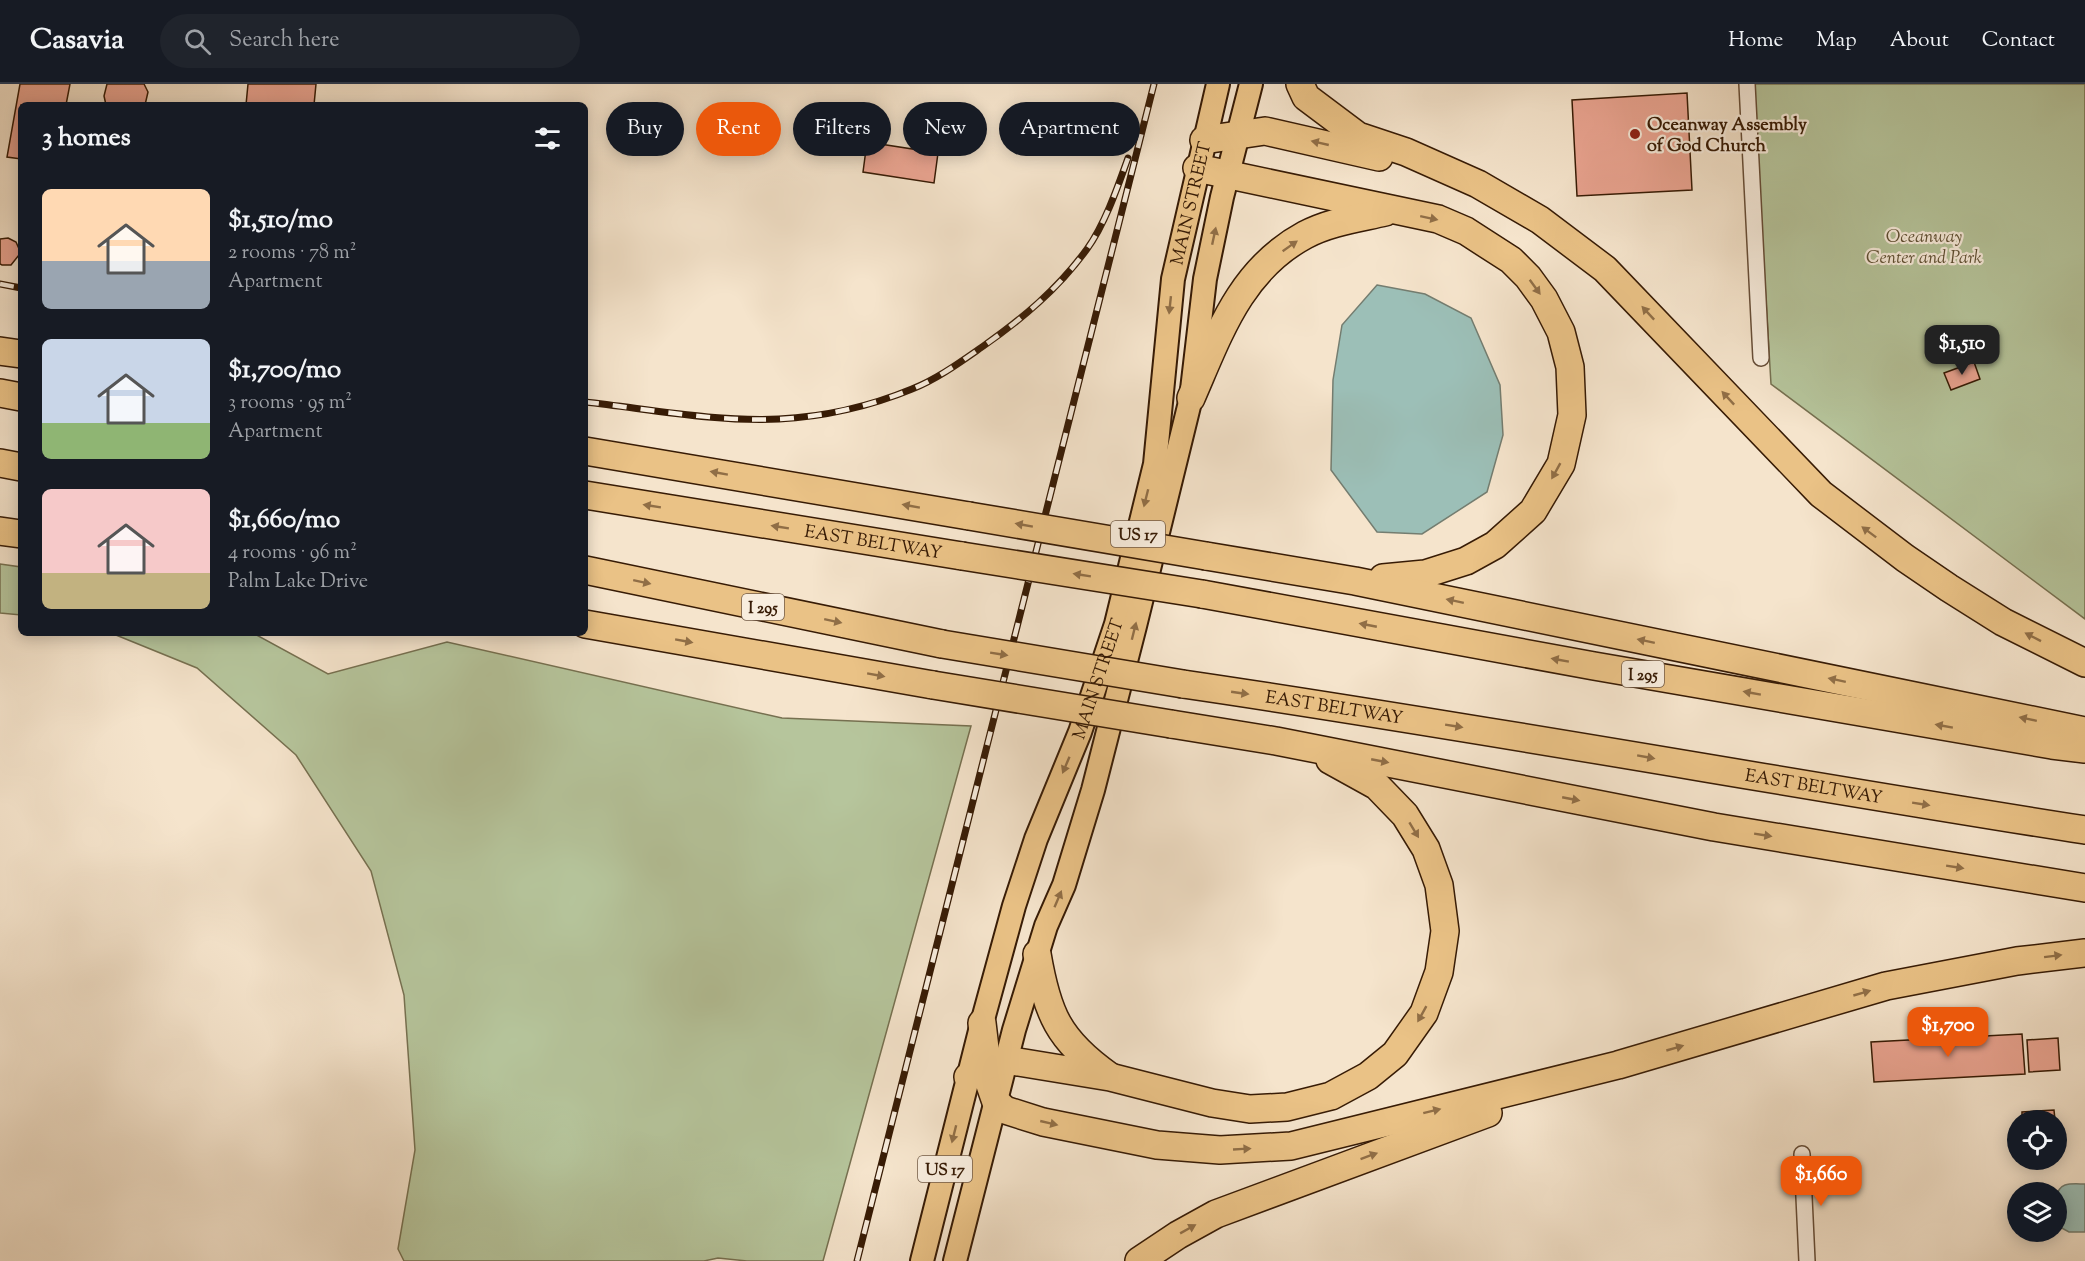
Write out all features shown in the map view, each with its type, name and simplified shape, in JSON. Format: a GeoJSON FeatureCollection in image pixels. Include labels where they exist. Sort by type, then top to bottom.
{"type":"FeatureCollection","features":[{"type":"Feature","properties":{"kind":"highway"},"geometry":{"type":"LineString","coordinates":[[1300,84],[1306,97],[1358,135],[1406,152],[1478,184],[1540,220],[1605,269],[1821,494],[1905,558],[1949,588],[2003,622],[2085,663]]}},
{"type":"Feature","properties":{"kind":"highway"},"geometry":{"type":"LineString","coordinates":[[1204,140],[1265,131],[1384,158],[1478,184]]}},
{"type":"Feature","properties":{"kind":"highway"},"geometry":{"type":"LineString","coordinates":[[1197,168],[1438,219],[1466,231],[1511,261],[1528,278],[1544,299],[1562,332],[1570,367],[1572,415],[1561,464],[1533,511],[1495,545],[1466,561],[1425,574],[1355,581]]}},
{"type":"Feature","properties":{"kind":"highway"},"geometry":{"type":"LineString","coordinates":[[1191,398],[1236,299],[1257,272],[1305,235],[1332,225],[1394,210]]}},
{"type":"Feature","properties":{"kind":"highway"},"geometry":{"type":"LineString","coordinates":[[0,351],[18,354]]}},
{"type":"Feature","properties":{"kind":"highway"},"geometry":{"type":"LineString","coordinates":[[0,393],[18,396]]}},
{"type":"Feature","properties":{"kind":"highway"},"geometry":{"type":"LineString","coordinates":[[588,452],[1355,581],[2085,731]]}},
{"type":"Feature","properties":{"kind":"highway"},"geometry":{"type":"LineString","coordinates":[[0,463],[18,466]]}},
{"type":"Feature","properties":{"kind":"highway"},"geometry":{"type":"LineString","coordinates":[[0,482],[18,484]]}},
{"type":"Feature","properties":{"kind":"highway","name":"EAST BELTWAY"},"geometry":{"type":"LineString","coordinates":[[588,495],[1202,594],[1606,668],[2085,749]]}},
{"type":"Feature","properties":{"kind":"highway"},"geometry":{"type":"LineString","coordinates":[[0,531],[18,534]]}},
{"type":"Feature","properties":{"kind":"highway","name":"EAST BELTWAY"},"geometry":{"type":"LineString","coordinates":[[588,571],[942,644],[1572,744],[1863,795],[2085,830]]}},
{"type":"Feature","properties":{"kind":"highway"},"geometry":{"type":"LineString","coordinates":[[588,625],[1302,746],[1714,827],[2085,888]]}},
{"type":"Feature","properties":{"kind":"highway"},"geometry":{"type":"LineString","coordinates":[[986,1068],[1110,1077],[1212,1103],[1250,1109],[1287,1107],[1331,1096],[1368,1076],[1395,1054],[1424,1013],[1439,972],[1445,931],[1439,885],[1426,849],[1405,815],[1377,786],[1344,766],[1302,746]]}},
{"type":"Feature","properties":{"kind":"highway"},"geometry":{"type":"LineString","coordinates":[[982,1023],[986,1068],[996,1102],[1005,1110],[1043,1122],[1157,1145],[1220,1150],[1291,1146],[1618,1065],[1886,986],[2017,961],[2085,953]]}},
{"type":"Feature","properties":{"kind":"highway"},"geometry":{"type":"LineString","coordinates":[[1037,954],[1043,987],[1053,1017],[1070,1042],[1087,1061],[1110,1077]]}},
{"type":"Feature","properties":{"kind":"highway"},"geometry":{"type":"LineString","coordinates":[[1139,1261],[1178,1235],[1216,1214],[1618,1065]]}},
{"type":"Feature","properties":{"kind":"main road","name":"MAIN STREET"},"geometry":{"type":"LineString","coordinates":[[982,1023],[1014,906],[1036,839],[1080,732],[1116,624],[1155,464],[1173,279],[1218,84]]}},
{"type":"Feature","properties":{"kind":"main road","name":"MAIN STREET"},"geometry":{"type":"LineString","coordinates":[[922,1261],[986,1068],[1037,954],[1046,926],[1064,885],[1093,790],[1191,398],[1205,279],[1237,135],[1251,84]]}},
{"type":"Feature","properties":{"kind":"main road","name":"US 17"},"geometry":{"type":"LineString","coordinates":[[955,1261],[996,1102]]}},
{"type":"Feature","properties":{"kind":"street"},"geometry":{"type":"LineString","coordinates":[[1747,84],[1761,358]]}},
{"type":"Feature","properties":{"kind":"street"},"geometry":{"type":"LineString","coordinates":[[1802,1154],[1807,1261]]}},
{"type":"Feature","properties":{"kind":"green space","name":"Oceanway Center and Park"},"geometry":{"type":"Polygon","coordinates":[[[1753,84],[2085,84],[2085,619],[1771,384],[1753,84]]]}},
{"type":"Feature","properties":{"kind":"green space"},"geometry":{"type":"Polygon","coordinates":[[[0,564],[18,567],[18,615],[0,613],[0,564]]]}},
{"type":"Feature","properties":{"kind":"green space"},"geometry":{"type":"Polygon","coordinates":[[[118,636],[258,636],[328,674],[447,642],[782,718],[971,726],[823,1261],[747,1261],[718,1258],[704,1261],[404,1261],[398,1249],[415,1150],[404,995],[371,871],[296,755],[197,668],[118,636]]]}},
{"type":"Feature","properties":{"kind":"water"},"geometry":{"type":"Polygon","coordinates":[[[1377,285],[1425,294],[1471,318],[1500,385],[1503,435],[1487,492],[1422,534],[1377,532],[1331,470],[1333,380],[1342,325],[1377,285]]]}},
{"type":"Feature","properties":{"kind":"water"},"geometry":{"type":"Polygon","coordinates":[[[2085,1184],[2085,1232],[2067,1231],[2067,1185],[2085,1184]]]}},
{"type":"Feature","properties":{"kind":"building"},"geometry":{"type":"Polygon","coordinates":[[[20,84],[70,84],[67,102],[18,102],[18,159],[7,157],[20,84]]]}},
{"type":"Feature","properties":{"kind":"building"},"geometry":{"type":"Polygon","coordinates":[[[107,84],[144,84],[148,92],[146,102],[105,102],[104,96],[107,84]]]}},
{"type":"Feature","properties":{"kind":"building"},"geometry":{"type":"Polygon","coordinates":[[[248,84],[316,84],[314,102],[246,102],[248,84]]]}},
{"type":"Feature","properties":{"kind":"building"},"geometry":{"type":"Polygon","coordinates":[[[1687,93],[1692,190],[1577,196],[1572,100],[1687,93]]]}},
{"type":"Feature","properties":{"kind":"building"},"geometry":{"type":"Polygon","coordinates":[[[891,146],[903,148],[903,156],[938,156],[934,183],[863,172],[865,156],[891,156],[891,146]]]}},
{"type":"Feature","properties":{"kind":"building"},"geometry":{"type":"Polygon","coordinates":[[[8,238],[16,242],[18,246],[18,256],[11,265],[0,264],[0,239],[8,238]]]}},
{"type":"Feature","properties":{"kind":"building"},"geometry":{"type":"Polygon","coordinates":[[[1974,362],[1980,379],[1951,390],[1944,373],[1974,362]]]}},
{"type":"Feature","properties":{"kind":"building"},"geometry":{"type":"Polygon","coordinates":[[[2022,1034],[2025,1074],[1874,1082],[1871,1042],[2022,1034]]]}},
{"type":"Feature","properties":{"kind":"building"},"geometry":{"type":"Polygon","coordinates":[[[2058,1038],[2060,1070],[2029,1072],[2027,1040],[2058,1038]]]}},
{"type":"Feature","properties":{"kind":"railway"},"geometry":{"type":"LineString","coordinates":[[857,1261],[1154,84]]}},
{"type":"Feature","properties":{"kind":"railway"},"geometry":{"type":"LineString","coordinates":[[588,402],[706,417],[779,419],[847,410],[880,401],[921,385],[948,370],[997,336],[1039,303],[1076,264],[1100,228],[1128,158]]}},
{"type":"Feature","properties":{"kind":"railway"},"geometry":{"type":"LineString","coordinates":[[0,284],[18,287]]}},
{"type":"Feature","properties":{"kind":"place","name":"Oceanway Assembly of God Church"},"geometry":{"type":"Point","coordinates":[1635,134]}}]}
